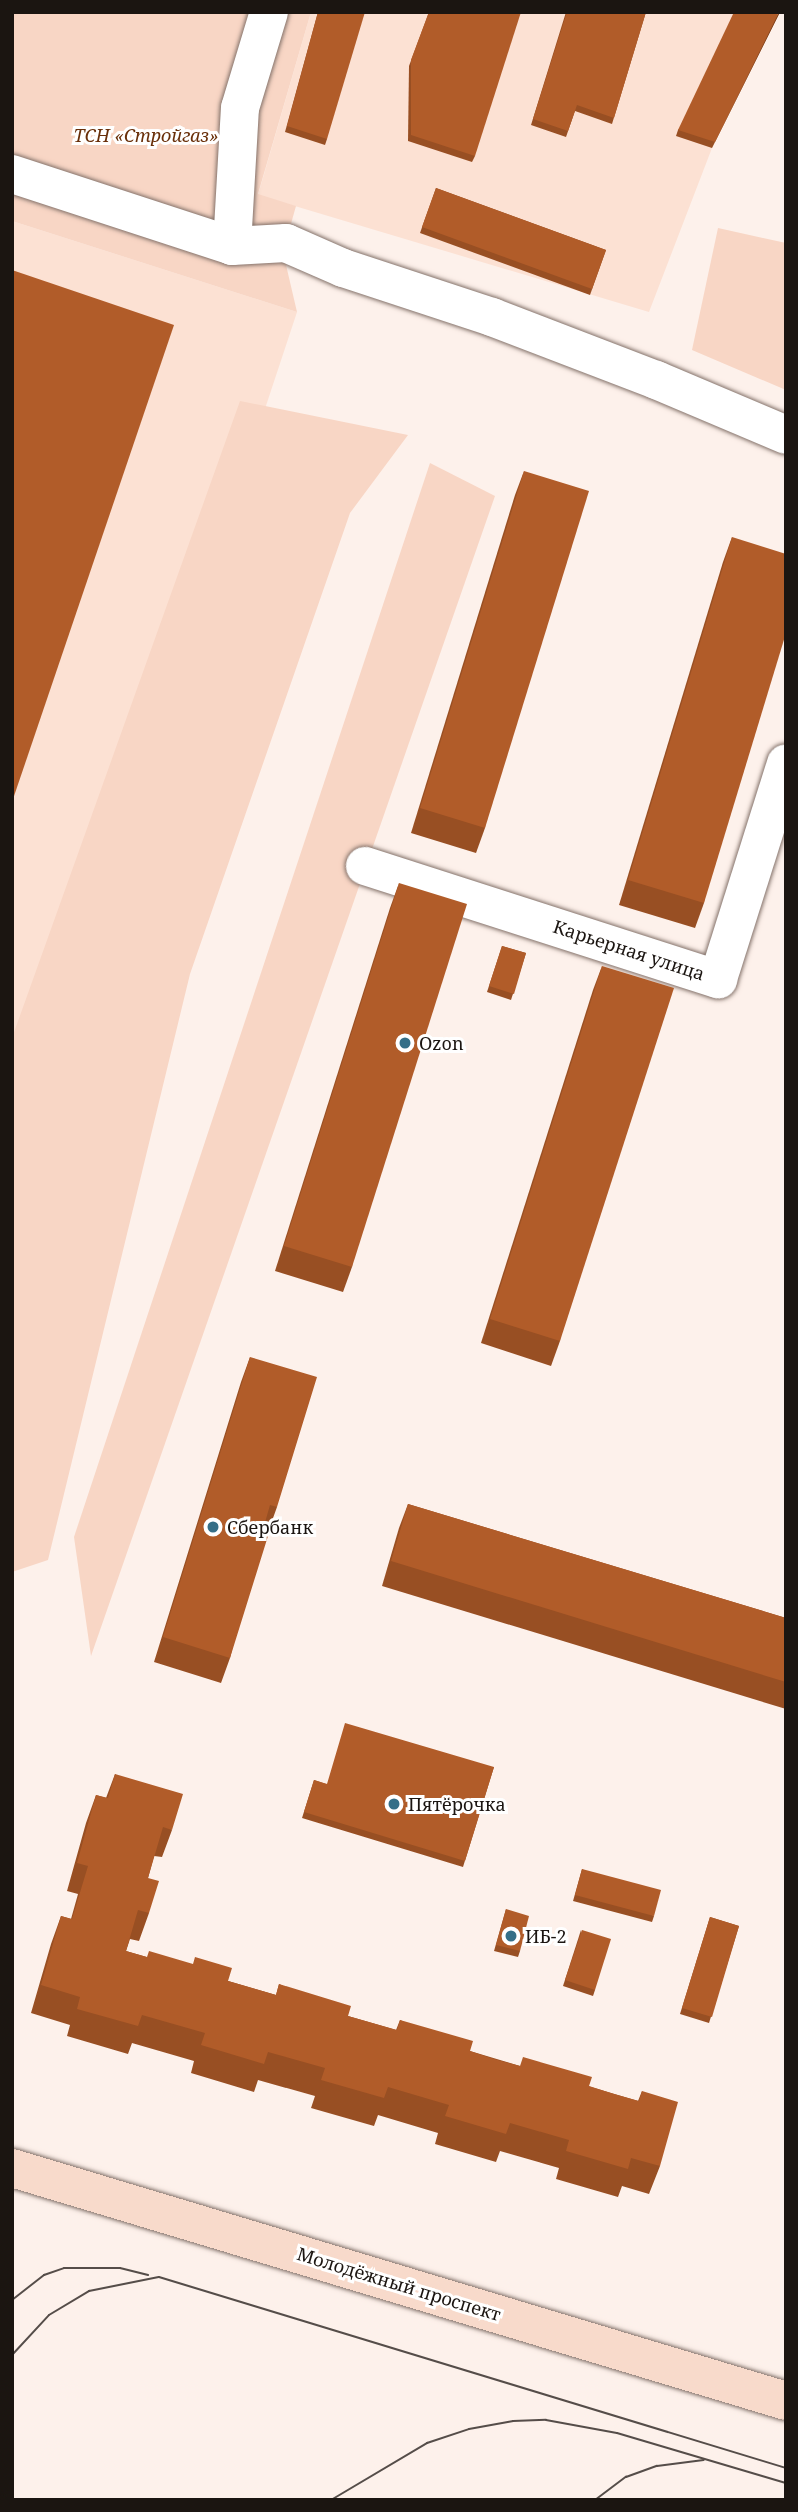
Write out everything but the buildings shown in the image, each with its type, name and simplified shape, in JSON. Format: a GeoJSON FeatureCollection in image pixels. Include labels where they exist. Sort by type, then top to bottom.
{"type":"FeatureCollection","features":[{"type":"Feature","properties":{"kind":"main road","name":"Молодёжный проспект"},"geometry":{"type":"LineString","coordinates":[[12,2168],[786,2401]]}},
{"type":"Feature","properties":{"kind":"street"},"geometry":{"type":"LineString","coordinates":[[232,246],[240,108],[269,12]]}},
{"type":"Feature","properties":{"kind":"street"},"geometry":{"type":"LineString","coordinates":[[12,174],[232,246],[286,243],[342,268],[492,317],[656,380],[786,435]]}},
{"type":"Feature","properties":{"kind":"street","name":"Карьерная улица"},"geometry":{"type":"LineString","coordinates":[[365,866],[718,979],[786,763]]}},
{"type":"Feature","properties":{"kind":"shaded area"},"geometry":{"type":"Polygon","coordinates":[[[311,12],[780,12],[712,148],[649,312],[258,195],[311,12]]]}},
{"type":"Feature","properties":{"kind":"shaded area"},"geometry":{"type":"Polygon","coordinates":[[[12,221],[297,312],[12,1173],[12,221]]]}},
{"type":"Feature","properties":{"kind":"green space","name":"ТСН «Стройгаз»"},"geometry":{"type":"Polygon","coordinates":[[[12,12],[311,12],[258,194],[296,206],[283,252],[297,312],[12,221],[12,12]]]}},
{"type":"Feature","properties":{"kind":"green space"},"geometry":{"type":"Polygon","coordinates":[[[718,228],[786,243],[786,390],[692,350],[718,228]]]}},
{"type":"Feature","properties":{"kind":"green space"},"geometry":{"type":"Polygon","coordinates":[[[240,401],[408,435],[350,513],[190,974],[48,1560],[12,1572],[12,1038],[240,401]]]}},
{"type":"Feature","properties":{"kind":"green space"},"geometry":{"type":"Polygon","coordinates":[[[430,463],[495,496],[91,1656],[74,1537],[430,463]]]}},
{"type":"Feature","properties":{"kind":"tram line"},"geometry":{"type":"LineString","coordinates":[[12,2300],[44,2275],[64,2268],[120,2268],[148,2275]]}},
{"type":"Feature","properties":{"kind":"tram line"},"geometry":{"type":"LineString","coordinates":[[12,2355],[49,2315],[89,2291],[159,2277],[786,2468]]}},
{"type":"Feature","properties":{"kind":"tram line"},"geometry":{"type":"LineString","coordinates":[[331,2500],[427,2443],[469,2429],[513,2421],[546,2420],[617,2433],[786,2483]]}},
{"type":"Feature","properties":{"kind":"tram line"},"geometry":{"type":"LineString","coordinates":[[595,2500],[626,2477],[657,2466],[704,2460]]}},
{"type":"Feature","properties":{"kind":"place","name":"Ozon"},"geometry":{"type":"Point","coordinates":[405,1043]}},
{"type":"Feature","properties":{"kind":"place","name":"Сбербанк"},"geometry":{"type":"Point","coordinates":[213,1527]}},
{"type":"Feature","properties":{"kind":"place","name":"Пятёрочка"},"geometry":{"type":"Point","coordinates":[394,1804]}},
{"type":"Feature","properties":{"kind":"place","name":"ИБ-2"},"geometry":{"type":"Point","coordinates":[511,1936]}}]}
